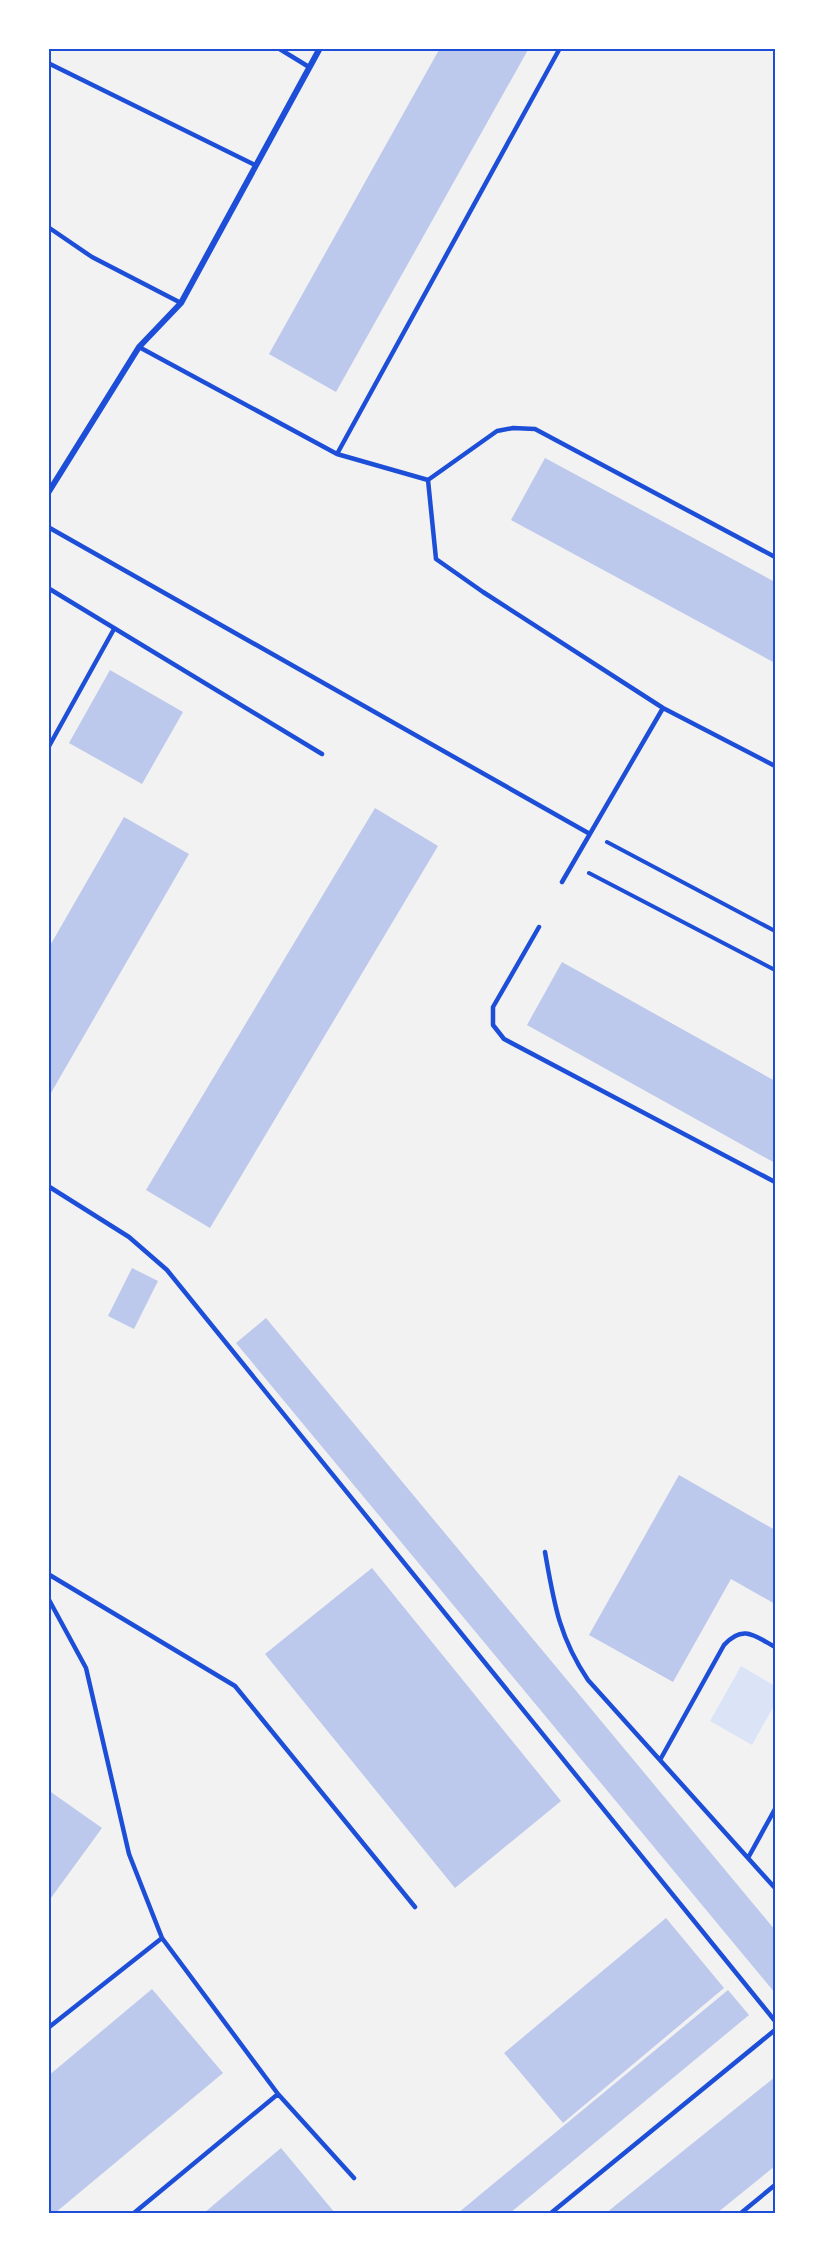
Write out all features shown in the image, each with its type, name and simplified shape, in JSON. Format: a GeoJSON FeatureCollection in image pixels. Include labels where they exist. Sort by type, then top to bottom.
{"type":"FeatureCollection","features":[{"type":"Feature","properties":{"kind":"street"},"geometry":{"type":"LineString","coordinates":[[48,494],[139,347],[181,303],[320,48]]}},
{"type":"Feature","properties":{"kind":"lane"},"geometry":{"type":"LineString","coordinates":[[278,48],[309,67]]}},
{"type":"Feature","properties":{"kind":"lane"},"geometry":{"type":"LineString","coordinates":[[337,454],[560,48]]}},
{"type":"Feature","properties":{"kind":"lane"},"geometry":{"type":"LineString","coordinates":[[48,63],[255,165]]}},
{"type":"Feature","properties":{"kind":"lane"},"geometry":{"type":"LineString","coordinates":[[48,227],[92,257],[181,303]]}},
{"type":"Feature","properties":{"kind":"lane"},"geometry":{"type":"LineString","coordinates":[[139,347],[337,454],[428,480]]}},
{"type":"Feature","properties":{"kind":"lane"},"geometry":{"type":"LineString","coordinates":[[428,480],[497,431],[513,428],[535,429],[775,557]]}},
{"type":"Feature","properties":{"kind":"lane"},"geometry":{"type":"LineString","coordinates":[[428,480],[436,559],[663,708],[775,766]]}},
{"type":"Feature","properties":{"kind":"lane"},"geometry":{"type":"LineString","coordinates":[[48,527],[590,834]]}},
{"type":"Feature","properties":{"kind":"lane"},"geometry":{"type":"LineString","coordinates":[[48,588],[322,754]]}},
{"type":"Feature","properties":{"kind":"lane"},"geometry":{"type":"LineString","coordinates":[[48,748],[114,629]]}},
{"type":"Feature","properties":{"kind":"lane"},"geometry":{"type":"LineString","coordinates":[[562,882],[663,708]]}},
{"type":"Feature","properties":{"kind":"lane"},"geometry":{"type":"LineString","coordinates":[[539,927],[493,1007],[493,1025],[504,1039],[775,1182]]}},
{"type":"Feature","properties":{"kind":"lane"},"geometry":{"type":"LineString","coordinates":[[48,1186],[129,1237],[167,1270],[775,2021]]}},
{"type":"Feature","properties":{"kind":"lane"},"geometry":{"type":"LineString","coordinates":[[546,1552],[556,1612],[567,1646],[588,1680],[775,1888]]}},
{"type":"Feature","properties":{"kind":"lane"},"geometry":{"type":"LineString","coordinates":[[48,1574],[235,1686],[415,1907]]}},
{"type":"Feature","properties":{"kind":"lane"},"geometry":{"type":"LineString","coordinates":[[48,1598],[86,1668],[129,1854],[162,1938],[278,2094],[354,2178]]}},
{"type":"Feature","properties":{"kind":"lane"},"geometry":{"type":"LineString","coordinates":[[660,1760],[730,1638],[750,1633],[775,1647]]}},
{"type":"Feature","properties":{"kind":"lane"},"geometry":{"type":"LineString","coordinates":[[748,1858],[775,1809]]}},
{"type":"Feature","properties":{"kind":"lane"},"geometry":{"type":"LineString","coordinates":[[48,2028],[162,1938]]}},
{"type":"Feature","properties":{"kind":"lane"},"geometry":{"type":"LineString","coordinates":[[551,2213],[775,2030]]}},
{"type":"Feature","properties":{"kind":"lane"},"geometry":{"type":"LineString","coordinates":[[134,2213],[278,2094]]}},
{"type":"Feature","properties":{"kind":"lane"},"geometry":{"type":"LineString","coordinates":[[741,2213],[775,2185]]}},
{"type":"Feature","properties":{"kind":"path"},"geometry":{"type":"LineString","coordinates":[[590,834],[775,931]]}},
{"type":"Feature","properties":{"kind":"path"},"geometry":{"type":"LineString","coordinates":[[573,864],[775,970]]}},
{"type":"Feature","properties":{"kind":"shaded area"},"geometry":{"type":"Polygon","coordinates":[[[741,1666],[775,1686],[775,1704],[752,1745],[710,1721],[741,1666]]]}},
{"type":"Feature","properties":{"kind":"building"},"geometry":{"type":"Polygon","coordinates":[[[440,48],[529,48],[336,392],[269,354],[440,48]]]}},
{"type":"Feature","properties":{"kind":"building"},"geometry":{"type":"Polygon","coordinates":[[[545,458],[775,582],[775,663],[511,520],[545,458]]]}},
{"type":"Feature","properties":{"kind":"building"},"geometry":{"type":"Polygon","coordinates":[[[110,670],[183,712],[142,784],[69,743],[110,670]]]}},
{"type":"Feature","properties":{"kind":"building"},"geometry":{"type":"Polygon","coordinates":[[[375,808],[438,846],[210,1228],[146,1190],[375,808]]]}},
{"type":"Feature","properties":{"kind":"building"},"geometry":{"type":"Polygon","coordinates":[[[124,817],[189,854],[48,1098],[48,949],[124,817]]]}},
{"type":"Feature","properties":{"kind":"building"},"geometry":{"type":"Polygon","coordinates":[[[562,962],[775,1081],[775,1163],[527,1025],[562,962]]]}},
{"type":"Feature","properties":{"kind":"building"},"geometry":{"type":"Polygon","coordinates":[[[132,1268],[158,1281],[134,1329],[108,1316],[132,1268]]]}},
{"type":"Feature","properties":{"kind":"building"},"geometry":{"type":"Polygon","coordinates":[[[266,1318],[775,1930],[775,1993],[236,1343],[266,1318]]]}},
{"type":"Feature","properties":{"kind":"building"},"geometry":{"type":"Polygon","coordinates":[[[679,1475],[775,1530],[775,1604],[731,1579],[673,1682],[589,1635],[679,1475]]]}},
{"type":"Feature","properties":{"kind":"building"},"geometry":{"type":"Polygon","coordinates":[[[372,1568],[561,1801],[455,1888],[265,1654],[372,1568]]]}},
{"type":"Feature","properties":{"kind":"building"},"geometry":{"type":"Polygon","coordinates":[[[48,1790],[102,1828],[48,1902],[48,1790]]]}},
{"type":"Feature","properties":{"kind":"building"},"geometry":{"type":"Polygon","coordinates":[[[666,1918],[724,1988],[563,2123],[504,2053],[666,1918]]]}},
{"type":"Feature","properties":{"kind":"building"},"geometry":{"type":"Polygon","coordinates":[[[152,1989],[223,2073],[55,2213],[48,2213],[48,2076],[152,1989]]]}},
{"type":"Feature","properties":{"kind":"building"},"geometry":{"type":"Polygon","coordinates":[[[728,1990],[749,2015],[510,2213],[458,2213],[728,1990]]]}},
{"type":"Feature","properties":{"kind":"building"},"geometry":{"type":"Polygon","coordinates":[[[775,2077],[775,2166],[717,2213],[606,2213],[775,2077]]]}},
{"type":"Feature","properties":{"kind":"building"},"geometry":{"type":"Polygon","coordinates":[[[281,2148],[335,2213],[204,2213],[281,2148]]]}}]}
